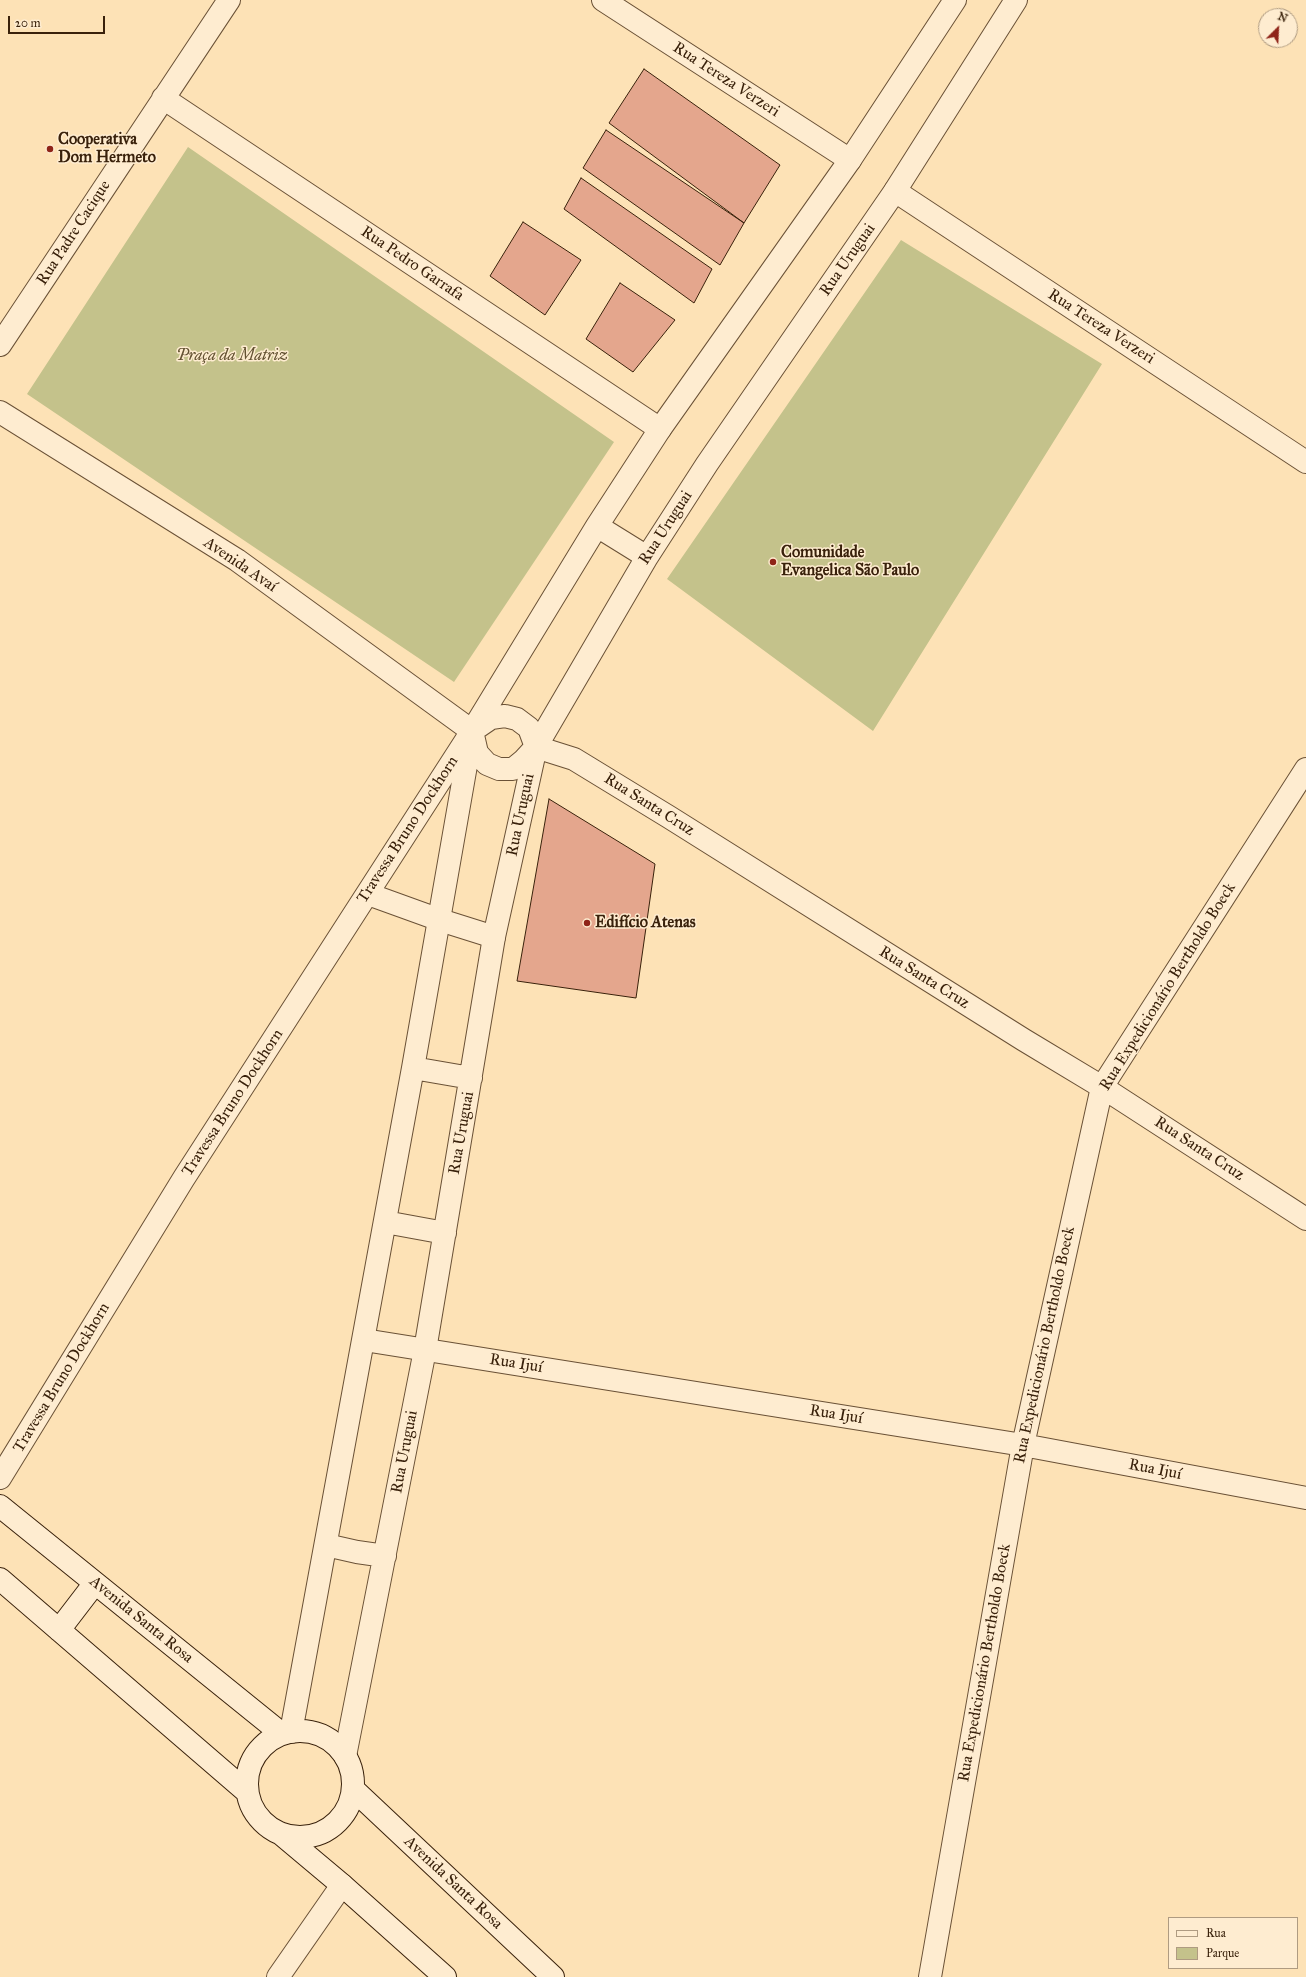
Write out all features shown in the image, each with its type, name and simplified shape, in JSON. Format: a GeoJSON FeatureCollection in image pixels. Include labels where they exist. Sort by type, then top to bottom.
{"type":"FeatureCollection","features":[{"type":"Feature","properties":{"kind":"street","name":"Rua Padre Cacique"},"geometry":{"type":"LineString","coordinates":[[0,345],[229,0]]}},
{"type":"Feature","properties":{"kind":"street","name":"Rua Tereza Verzeri"},"geometry":{"type":"LineString","coordinates":[[603,0],[850,160]]}},
{"type":"Feature","properties":{"kind":"street"},"geometry":{"type":"LineString","coordinates":[[286,1733],[326,1545],[386,1222],[472,731],[597,526],[660,429],[850,160],[955,0]]}},
{"type":"Feature","properties":{"kind":"street","name":"Rua Uruguai"},"geometry":{"type":"LineString","coordinates":[[345,1756],[426,1350],[494,937],[536,747],[647,557],[707,464],[895,191],[1016,0]]}},
{"type":"Feature","properties":{"kind":"street","name":"Rua Pedro Garrafa"},"geometry":{"type":"LineString","coordinates":[[164,98],[660,429]]}},
{"type":"Feature","properties":{"kind":"street","name":"Rua Tereza Verzeri"},"geometry":{"type":"LineString","coordinates":[[895,191],[1306,462]]}},
{"type":"Feature","properties":{"kind":"street","name":"Avenida Avaí"},"geometry":{"type":"LineString","coordinates":[[0,412],[237,560],[472,731]]}},
{"type":"Feature","properties":{"kind":"street"},"geometry":{"type":"LineString","coordinates":[[597,526],[647,557]]}},
{"type":"Feature","properties":{"kind":"street"},"geometry":{"type":"LineString","coordinates":[[505,716],[517,719],[528,728],[536,747],[513,769],[499,769],[487,764],[477,753],[472,731],[491,718],[505,716]]}},
{"type":"Feature","properties":{"kind":"street","name":"Travessa Bruno Dockhorn"},"geometry":{"type":"LineString","coordinates":[[0,1478],[184,1178],[472,731]]}},
{"type":"Feature","properties":{"kind":"street","name":"Rua Santa Cruz"},"geometry":{"type":"LineString","coordinates":[[536,747],[574,759],[1024,1040],[1102,1087],[1306,1219]]}},
{"type":"Feature","properties":{"kind":"street","name":"Rua Expedicionário Bertholdo Boeck"},"geometry":{"type":"LineString","coordinates":[[930,1977],[1023,1445],[1102,1087],[1306,769]]}},
{"type":"Feature","properties":{"kind":"street"},"geometry":{"type":"LineString","coordinates":[[368,894],[440,920],[494,937]]}},
{"type":"Feature","properties":{"kind":"street"},"geometry":{"type":"LineString","coordinates":[[413,1068],[471,1078]]}},
{"type":"Feature","properties":{"kind":"street"},"geometry":{"type":"LineString","coordinates":[[386,1222],[445,1233]]}},
{"type":"Feature","properties":{"kind":"street","name":"Rua Ijuí"},"geometry":{"type":"LineString","coordinates":[[364,1340],[1023,1445],[1306,1498]]}},
{"type":"Feature","properties":{"kind":"street","name":"Avenida Santa Rosa"},"geometry":{"type":"LineString","coordinates":[[0,1506],[95,1583],[286,1733]]}},
{"type":"Feature","properties":{"kind":"street"},"geometry":{"type":"LineString","coordinates":[[326,1545],[385,1556]]}},
{"type":"Feature","properties":{"kind":"street"},"geometry":{"type":"LineString","coordinates":[[0,1579],[247,1792]]}},
{"type":"Feature","properties":{"kind":"street"},"geometry":{"type":"LineString","coordinates":[[59,1630],[95,1583]]}},
{"type":"Feature","properties":{"kind":"street"},"geometry":{"type":"LineString","coordinates":[[279,1833],[295,1837],[312,1836],[327,1830],[340,1819],[349,1805],[353,1789],[352,1772],[345,1756],[334,1744],[322,1736],[306,1732],[286,1733],[266,1743],[254,1757],[248,1774],[247,1792],[253,1809],[264,1823],[279,1833],[342,1885],[445,1977]]}},
{"type":"Feature","properties":{"kind":"street","name":"Avenida Santa Rosa"},"geometry":{"type":"LineString","coordinates":[[353,1789],[553,1977]]}},
{"type":"Feature","properties":{"kind":"street"},"geometry":{"type":"LineString","coordinates":[[278,1977],[342,1885]]}},
{"type":"Feature","properties":{"kind":"green space","name":"Praça da Matriz"},"geometry":{"type":"Polygon","coordinates":[[[188,147],[614,442],[454,682],[27,394],[188,147]]]}},
{"type":"Feature","properties":{"kind":"green space"},"geometry":{"type":"Polygon","coordinates":[[[901,240],[1102,364],[873,731],[667,579],[901,240]]]}},
{"type":"Feature","properties":{"kind":"building"},"geometry":{"type":"Polygon","coordinates":[[[644,69],[780,165],[744,223],[609,123],[644,69]]]}},
{"type":"Feature","properties":{"kind":"building"},"geometry":{"type":"Polygon","coordinates":[[[606,130],[744,223],[720,265],[583,168],[606,130]]]}},
{"type":"Feature","properties":{"kind":"building"},"geometry":{"type":"Polygon","coordinates":[[[581,178],[712,269],[694,303],[564,209],[581,178]]]}},
{"type":"Feature","properties":{"kind":"building"},"geometry":{"type":"Polygon","coordinates":[[[523,222],[581,260],[545,315],[490,276],[523,222]]]}},
{"type":"Feature","properties":{"kind":"building"},"geometry":{"type":"Polygon","coordinates":[[[620,283],[675,320],[633,372],[586,339],[620,283]]]}},
{"type":"Feature","properties":{"kind":"building","name":"Edifício Atenas"},"geometry":{"type":"Polygon","coordinates":[[[549,799],[655,864],[636,998],[517,981],[549,799]]]}},
{"type":"Feature","properties":{"kind":"place","name":"Cooperativa Dom Hermeto"},"geometry":{"type":"Point","coordinates":[50,149]}},
{"type":"Feature","properties":{"kind":"place","name":"Comunidade Evangelica São Paulo"},"geometry":{"type":"Point","coordinates":[773,562]}},
{"type":"Feature","properties":{"kind":"place","name":"Edifício Atenas"},"geometry":{"type":"Point","coordinates":[587,923]}}]}
